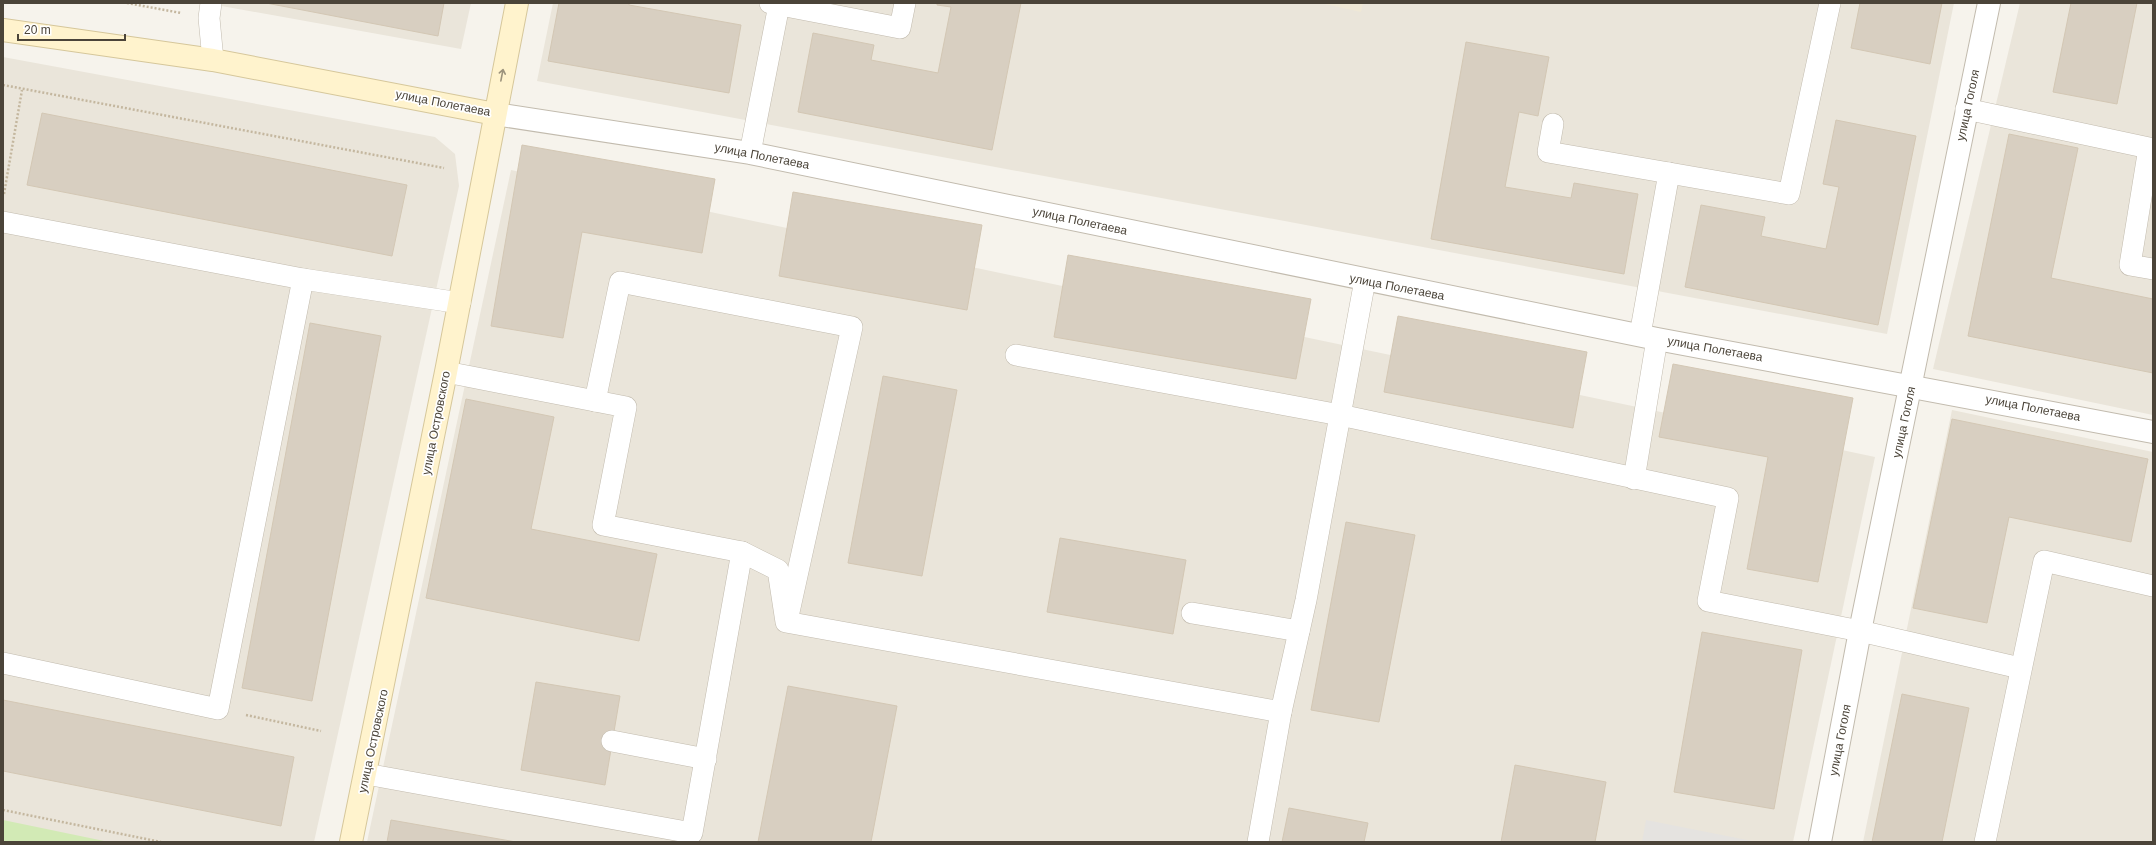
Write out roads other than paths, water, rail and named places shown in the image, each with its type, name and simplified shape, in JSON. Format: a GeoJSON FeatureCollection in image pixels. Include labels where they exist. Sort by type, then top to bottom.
{"type":"FeatureCollection","features":[{"type":"Feature","properties":{"kind":"street","name":"улица Островского"},"geometry":{"type":"LineString","coordinates":[[351,842],[366,774],[460,303],[517,3]]}},
{"type":"Feature","properties":{"kind":"street","name":"улица Гоголя"},"geometry":{"type":"LineString","coordinates":[[1820,842],[1860,632],[1912,385],[1966,109],[1989,3]]}},
{"type":"Feature","properties":{"kind":"street","name":"улица Полетаева"},"geometry":{"type":"LineString","coordinates":[[3,30],[213,60],[495,114],[750,153],[1649,337],[1912,385],[2153,432]]}},
{"type":"Feature","properties":{"kind":"lane"},"geometry":{"type":"LineString","coordinates":[[750,153],[774,4],[900,28],[905,3]]}},
{"type":"Feature","properties":{"kind":"lane"},"geometry":{"type":"LineString","coordinates":[[1553,124],[1548,152],[1789,194],[1830,3]]}},
{"type":"Feature","properties":{"kind":"lane"},"geometry":{"type":"LineString","coordinates":[[210,10],[213,60]]}},
{"type":"Feature","properties":{"kind":"lane"},"geometry":{"type":"LineString","coordinates":[[1966,109],[2151,140],[2130,265],[2153,269]]}},
{"type":"Feature","properties":{"kind":"lane"},"geometry":{"type":"LineString","coordinates":[[1634,479],[1649,337],[1669,173]]}},
{"type":"Feature","properties":{"kind":"lane"},"geometry":{"type":"LineString","coordinates":[[3,222],[303,279],[460,303]]}},
{"type":"Feature","properties":{"kind":"lane"},"geometry":{"type":"LineString","coordinates":[[3,663],[218,709],[303,279]]}},
{"type":"Feature","properties":{"kind":"lane"},"geometry":{"type":"LineString","coordinates":[[1258,842],[1281,712],[1299,631],[1365,280]]}},
{"type":"Feature","properties":{"kind":"lane"},"geometry":{"type":"LineString","coordinates":[[595,401],[620,282],[852,327],[786,622]]}},
{"type":"Feature","properties":{"kind":"lane"},"geometry":{"type":"LineString","coordinates":[[1016,355],[1340,415],[1728,498],[1708,601],[1860,632],[2020,668]]}},
{"type":"Feature","properties":{"kind":"lane"},"geometry":{"type":"LineString","coordinates":[[446,372],[626,408],[603,525],[742,552],[778,570],[786,622]]}},
{"type":"Feature","properties":{"kind":"lane"},"geometry":{"type":"LineString","coordinates":[[366,774],[692,837],[742,552]]}},
{"type":"Feature","properties":{"kind":"lane"},"geometry":{"type":"LineString","coordinates":[[1985,842],[2020,668],[2044,561],[2153,586]]}},
{"type":"Feature","properties":{"kind":"lane"},"geometry":{"type":"LineString","coordinates":[[1192,613],[1299,631]]}},
{"type":"Feature","properties":{"kind":"lane"},"geometry":{"type":"LineString","coordinates":[[786,622],[1281,712]]}},
{"type":"Feature","properties":{"kind":"lane"},"geometry":{"type":"LineString","coordinates":[[612,741],[706,759]]}}]}
